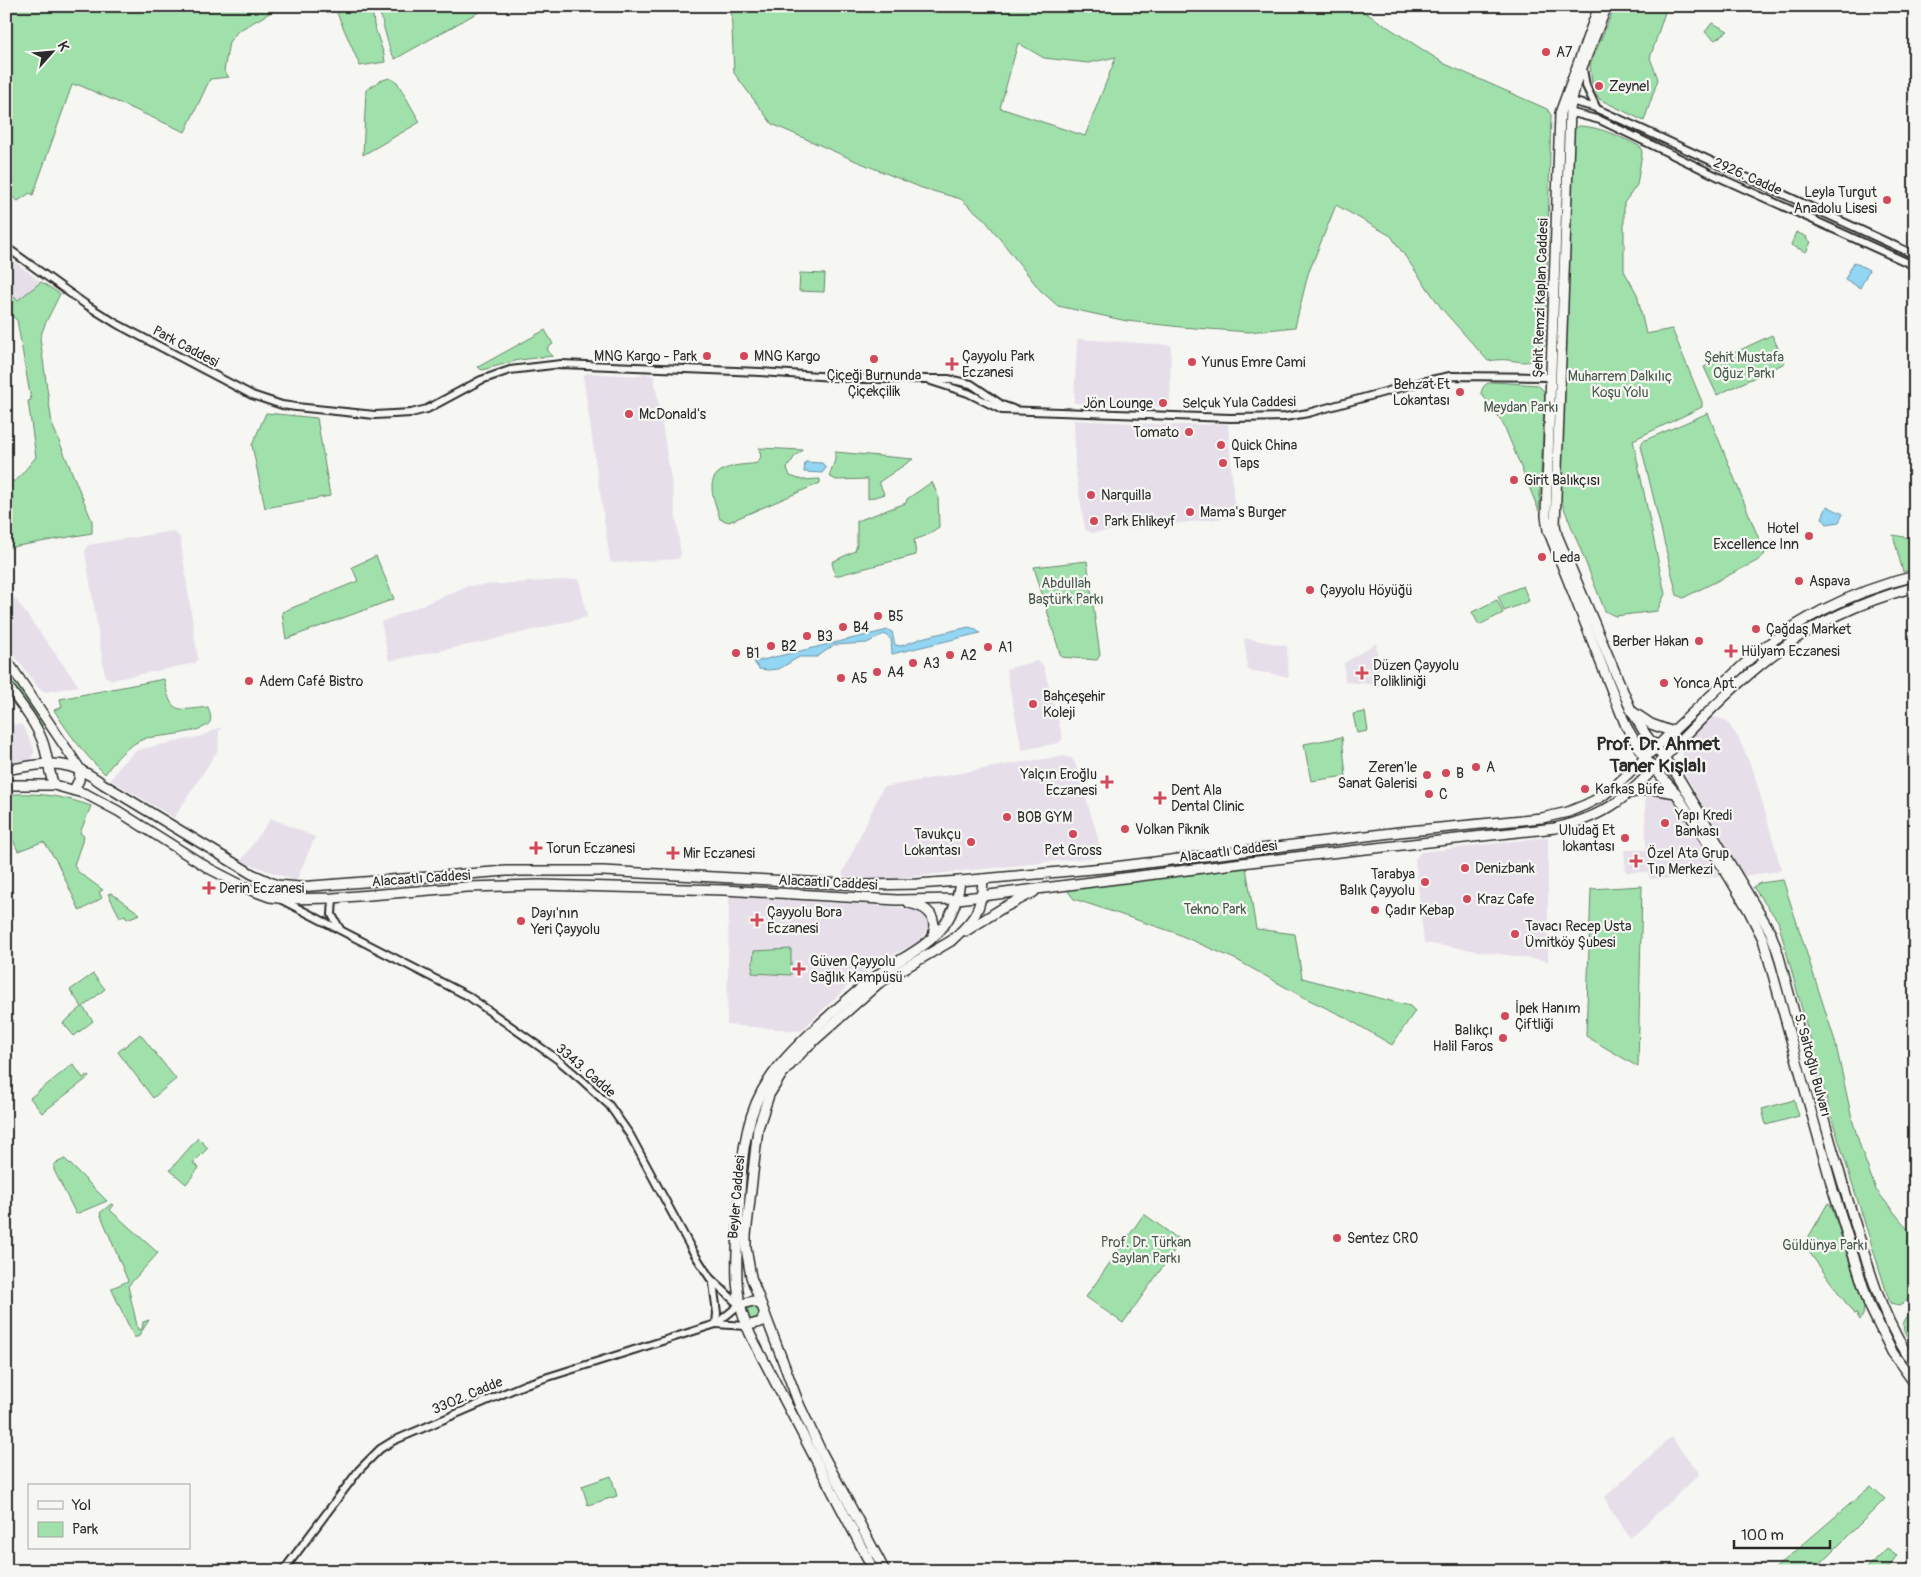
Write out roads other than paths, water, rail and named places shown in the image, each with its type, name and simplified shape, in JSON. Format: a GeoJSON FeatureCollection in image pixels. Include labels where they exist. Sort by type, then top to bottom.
{"type":"FeatureCollection","features":[{"type":"Feature","properties":{"kind":"main road","name":"Şehit Remzi Kaplan Caddesi"},"geometry":{"type":"LineString","coordinates":[[1599,6],[1566,106],[1555,378],[1546,516],[1548,530],[1624,721],[1645,758],[1654,769]]}},
{"type":"Feature","properties":{"kind":"main road","name":"Şehit Remzi Kaplan Caddesi"},"geometry":{"type":"LineString","coordinates":[[1566,106],[1607,6]]}},
{"type":"Feature","properties":{"kind":"main road","name":"Şehit Remzi Kaplan Caddesi"},"geometry":{"type":"LineString","coordinates":[[1555,378],[1554,518],[1556,530],[1631,710],[1656,747]]}},
{"type":"Feature","properties":{"kind":"main road","name":"Alacaatlı Caddesi"},"geometry":{"type":"LineString","coordinates":[[6,770],[49,764],[66,764],[80,769],[236,865],[268,882],[284,886],[315,886],[484,872],[574,870],[864,885],[917,884],[1114,866],[1399,832],[1542,818],[1568,812],[1601,797],[1625,778],[1757,652],[1797,625],[1857,596],[1886,584],[1915,576]]}},
{"type":"Feature","properties":{"kind":"main road","name":"Alacaatlı Caddesi"},"geometry":{"type":"LineString","coordinates":[[6,785],[54,785],[96,798],[210,869],[251,890],[278,898],[333,898],[467,887],[539,885],[724,890],[897,900],[958,899],[1043,887],[1556,828],[1595,816],[1618,803],[1630,793],[1745,678],[1784,646],[1848,611],[1886,595],[1915,587]]}},
{"type":"Feature","properties":{"kind":"main road"},"geometry":{"type":"LineString","coordinates":[[6,659],[80,769],[74,790]]}},
{"type":"Feature","properties":{"kind":"main road"},"geometry":{"type":"LineString","coordinates":[[6,684],[38,732],[54,785]]}},
{"type":"Feature","properties":{"kind":"main road"},"geometry":{"type":"LineString","coordinates":[[1631,710],[1651,724],[1673,732]]}},
{"type":"Feature","properties":{"kind":"main road","name":"S. Saltoğlu Bulvarı"},"geometry":{"type":"LineString","coordinates":[[1656,747],[1677,775],[1772,936],[1840,1178],[1877,1292],[1890,1326],[1915,1366]]}},
{"type":"Feature","properties":{"kind":"main road","name":"S. Saltoğlu Bulvarı"},"geometry":{"type":"LineString","coordinates":[[1654,769],[1676,793],[1750,911],[1763,939],[1833,1190],[1869,1305],[1892,1352],[1915,1384]]}},
{"type":"Feature","properties":{"kind":"main road"},"geometry":{"type":"LineString","coordinates":[[1630,793],[1651,789],[1676,793]]}},
{"type":"Feature","properties":{"kind":"main road"},"geometry":{"type":"LineString","coordinates":[[982,896],[983,879]]}},
{"type":"Feature","properties":{"kind":"main road"},"geometry":{"type":"LineString","coordinates":[[958,899],[960,881]]}},
{"type":"Feature","properties":{"kind":"main road"},"geometry":{"type":"LineString","coordinates":[[951,941],[1001,909],[1043,887]]}},
{"type":"Feature","properties":{"kind":"main road","name":"Beyler Caddesi"},"geometry":{"type":"LineString","coordinates":[[885,1571],[809,1428],[764,1315],[749,1268],[746,1236],[756,1136],[762,1112],[769,1096],[782,1074],[806,1048],[879,983],[951,941],[976,914],[980,907],[982,896]]}},
{"type":"Feature","properties":{"kind":"main road","name":"Beyler Caddesi"},"geometry":{"type":"LineString","coordinates":[[874,1571],[746,1326],[739,1305],[737,1249],[744,1159],[749,1124],[761,1092],[779,1064],[834,1011],[876,976],[933,938],[949,918],[958,899]]}},
{"type":"Feature","properties":{"kind":"main road"},"geometry":{"type":"LineString","coordinates":[[897,900],[920,906],[928,911],[934,919],[933,938]]}},
{"type":"Feature","properties":{"kind":"main road"},"geometry":{"type":"LineString","coordinates":[[739,1305],[753,1301],[761,1305]]}},
{"type":"Feature","properties":{"kind":"main road"},"geometry":{"type":"LineString","coordinates":[[746,1326],[761,1322],[764,1315]]}},
{"type":"Feature","properties":{"kind":"street"},"geometry":{"type":"LineString","coordinates":[[1583,66],[1586,86],[1598,109]]}},
{"type":"Feature","properties":{"kind":"street","name":"2926. Cadde"},"geometry":{"type":"LineString","coordinates":[[1566,106],[1598,109],[1915,255]]}},
{"type":"Feature","properties":{"kind":"street","name":"2926. Cadde"},"geometry":{"type":"LineString","coordinates":[[1566,106],[1915,266]]}},
{"type":"Feature","properties":{"kind":"street"},"geometry":{"type":"LineString","coordinates":[[1725,180],[1730,170]]}},
{"type":"Feature","properties":{"kind":"street","name":"Park Caddesi"},"geometry":{"type":"LineString","coordinates":[[6,247],[109,319],[252,395],[282,405],[375,415]]}},
{"type":"Feature","properties":{"kind":"street","name":"Selçuk Yula Caddesi"},"geometry":{"type":"LineString","coordinates":[[375,415],[397,415],[418,412],[491,376],[519,368],[545,365],[618,366],[863,378],[948,379],[971,384],[1002,405],[1013,409]]}},
{"type":"Feature","properties":{"kind":"street","name":"Selçuk Yula Caddesi"},"geometry":{"type":"LineString","coordinates":[[928,379],[968,393],[1002,410],[1230,418],[1285,417],[1308,413],[1421,382],[1450,376],[1555,378]]}},
{"type":"Feature","properties":{"kind":"street"},"geometry":{"type":"LineString","coordinates":[[968,393],[971,384]]}},
{"type":"Feature","properties":{"kind":"street"},"geometry":{"type":"LineString","coordinates":[[971,384],[977,397]]}},
{"type":"Feature","properties":{"kind":"street","name":"3343. Cadde"},"geometry":{"type":"LineString","coordinates":[[278,898],[478,1002],[557,1059],[588,1086],[609,1106],[630,1135],[692,1250],[713,1282],[739,1305]]}},
{"type":"Feature","properties":{"kind":"street"},"geometry":{"type":"LineString","coordinates":[[333,898],[332,915],[341,930]]}},
{"type":"Feature","properties":{"kind":"street"},"geometry":{"type":"LineString","coordinates":[[713,1282],[717,1313],[716,1324]]}},
{"type":"Feature","properties":{"kind":"street","name":"3302. Cadde"},"geometry":{"type":"LineString","coordinates":[[716,1324],[739,1305]]}},
{"type":"Feature","properties":{"kind":"street","name":"3302. Cadde"},"geometry":{"type":"LineString","coordinates":[[283,1571],[359,1470],[380,1449],[393,1441],[526,1384],[716,1324],[746,1326]]}},
{"type":"Feature","properties":{"kind":"water"},"geometry":{"type":"Polygon","coordinates":[[[1854,262],[1869,270],[1860,288],[1845,279],[1854,262]]]}},
{"type":"Feature","properties":{"kind":"water"},"geometry":{"type":"Polygon","coordinates":[[[805,462],[822,463],[826,468],[822,473],[804,472],[805,462]]]}},
{"type":"Feature","properties":{"kind":"water"},"geometry":{"type":"Polygon","coordinates":[[[1827,506],[1843,514],[1839,522],[1827,524],[1822,518],[1827,506]]]}},
{"type":"Feature","properties":{"kind":"water"},"geometry":{"type":"Polygon","coordinates":[[[969,627],[980,633],[892,654],[891,639],[884,634],[867,643],[834,645],[817,657],[799,657],[779,669],[759,669],[754,662],[888,630],[892,632],[895,645],[901,646],[925,637],[969,627]]]}},
{"type":"Feature","properties":{"kind":"place","name":"A7"},"geometry":{"type":"Point","coordinates":[1546,52]}},
{"type":"Feature","properties":{"kind":"place","name":"Zeynel"},"geometry":{"type":"Point","coordinates":[1599,86]}},
{"type":"Feature","properties":{"kind":"place","name":"Leyla Turgut Anadolu Lisesi"},"geometry":{"type":"Point","coordinates":[1887,200]}},
{"type":"Feature","properties":{"kind":"place","name":"MNG Kargo - Park"},"geometry":{"type":"Point","coordinates":[707,356]}},
{"type":"Feature","properties":{"kind":"place","name":"MNG Kargo"},"geometry":{"type":"Point","coordinates":[744,356]}},
{"type":"Feature","properties":{"kind":"place","name":"Çiçeği Burnunda Çiçekçilik"},"geometry":{"type":"Point","coordinates":[874,359]}},
{"type":"Feature","properties":{"kind":"place","name":"Yunus Emre Cami"},"geometry":{"type":"Point","coordinates":[1192,362]}},
{"type":"Feature","properties":{"kind":"place","name":"Çayyolu Park Eczanesi"},"geometry":{"type":"Point","coordinates":[952,364]}},
{"type":"Feature","properties":{"kind":"place","name":"Behzat Et Lokantası"},"geometry":{"type":"Point","coordinates":[1460,392]}},
{"type":"Feature","properties":{"kind":"place","name":"Jön Lounge"},"geometry":{"type":"Point","coordinates":[1163,403]}},
{"type":"Feature","properties":{"kind":"place","name":"McDonald's"},"geometry":{"type":"Point","coordinates":[629,414]}},
{"type":"Feature","properties":{"kind":"place","name":"Tomato"},"geometry":{"type":"Point","coordinates":[1189,432]}},
{"type":"Feature","properties":{"kind":"place","name":"Quick China"},"geometry":{"type":"Point","coordinates":[1221,445]}},
{"type":"Feature","properties":{"kind":"place","name":"Taps"},"geometry":{"type":"Point","coordinates":[1223,463]}},
{"type":"Feature","properties":{"kind":"place","name":"Girit Balıkçısı"},"geometry":{"type":"Point","coordinates":[1514,480]}},
{"type":"Feature","properties":{"kind":"place","name":"Narquilla"},"geometry":{"type":"Point","coordinates":[1091,495]}},
{"type":"Feature","properties":{"kind":"place","name":"Mama's Burger"},"geometry":{"type":"Point","coordinates":[1190,512]}},
{"type":"Feature","properties":{"kind":"place","name":"Park Ehlikeyf"},"geometry":{"type":"Point","coordinates":[1094,521]}},
{"type":"Feature","properties":{"kind":"place","name":"Hotel Excellence Inn"},"geometry":{"type":"Point","coordinates":[1809,536]}},
{"type":"Feature","properties":{"kind":"place","name":"Leda"},"geometry":{"type":"Point","coordinates":[1542,557]}},
{"type":"Feature","properties":{"kind":"place","name":"Aspava"},"geometry":{"type":"Point","coordinates":[1799,581]}},
{"type":"Feature","properties":{"kind":"place","name":"Çayyolu Höyüğü"},"geometry":{"type":"Point","coordinates":[1310,590]}},
{"type":"Feature","properties":{"kind":"place","name":"B5"},"geometry":{"type":"Point","coordinates":[878,616]}},
{"type":"Feature","properties":{"kind":"place","name":"B4"},"geometry":{"type":"Point","coordinates":[843,627]}},
{"type":"Feature","properties":{"kind":"place","name":"Çağdaş Market"},"geometry":{"type":"Point","coordinates":[1756,629]}},
{"type":"Feature","properties":{"kind":"place","name":"B3"},"geometry":{"type":"Point","coordinates":[807,636]}},
{"type":"Feature","properties":{"kind":"place","name":"Berber Hakan"},"geometry":{"type":"Point","coordinates":[1699,641]}},
{"type":"Feature","properties":{"kind":"place","name":"B2"},"geometry":{"type":"Point","coordinates":[771,646]}},
{"type":"Feature","properties":{"kind":"place","name":"A1"},"geometry":{"type":"Point","coordinates":[988,647]}},
{"type":"Feature","properties":{"kind":"place","name":"Hülyam Eczanesi"},"geometry":{"type":"Point","coordinates":[1731,651]}},
{"type":"Feature","properties":{"kind":"place","name":"B1"},"geometry":{"type":"Point","coordinates":[736,653]}},
{"type":"Feature","properties":{"kind":"place","name":"A2"},"geometry":{"type":"Point","coordinates":[950,655]}},
{"type":"Feature","properties":{"kind":"place","name":"A3"},"geometry":{"type":"Point","coordinates":[913,663]}},
{"type":"Feature","properties":{"kind":"place","name":"A4"},"geometry":{"type":"Point","coordinates":[877,672]}},
{"type":"Feature","properties":{"kind":"place","name":"Düzen Çayyolu Polikliniği"},"geometry":{"type":"Point","coordinates":[1362,673]}},
{"type":"Feature","properties":{"kind":"place","name":"A5"},"geometry":{"type":"Point","coordinates":[841,678]}},
{"type":"Feature","properties":{"kind":"place","name":"Adem Café Bistro"},"geometry":{"type":"Point","coordinates":[249,681]}},
{"type":"Feature","properties":{"kind":"place","name":"Yonca Apt."},"geometry":{"type":"Point","coordinates":[1664,683]}},
{"type":"Feature","properties":{"kind":"place","name":"Bahçeşehir Koleji"},"geometry":{"type":"Point","coordinates":[1033,704]}},
{"type":"Feature","properties":{"kind":"place","name":"A"},"geometry":{"type":"Point","coordinates":[1476,767]}},
{"type":"Feature","properties":{"kind":"place","name":"B"},"geometry":{"type":"Point","coordinates":[1446,773]}},
{"type":"Feature","properties":{"kind":"place","name":"Zeren'le Sanat Galerisi"},"geometry":{"type":"Point","coordinates":[1427,775]}},
{"type":"Feature","properties":{"kind":"place","name":"Yalçın Eroğlu Eczanesi"},"geometry":{"type":"Point","coordinates":[1107,782]}},
{"type":"Feature","properties":{"kind":"place","name":"Kafkas Büfe"},"geometry":{"type":"Point","coordinates":[1585,789]}},
{"type":"Feature","properties":{"kind":"place","name":"C"},"geometry":{"type":"Point","coordinates":[1429,794]}},
{"type":"Feature","properties":{"kind":"place","name":"Dent Ala Dental Clinic"},"geometry":{"type":"Point","coordinates":[1160,798]}},
{"type":"Feature","properties":{"kind":"place","name":"BOB GYM"},"geometry":{"type":"Point","coordinates":[1007,817]}},
{"type":"Feature","properties":{"kind":"place","name":"Yapı Kredi Bankası"},"geometry":{"type":"Point","coordinates":[1665,823]}},
{"type":"Feature","properties":{"kind":"place","name":"Volkan Piknik"},"geometry":{"type":"Point","coordinates":[1125,829]}},
{"type":"Feature","properties":{"kind":"place","name":"Pet Gross"},"geometry":{"type":"Point","coordinates":[1073,834]}},
{"type":"Feature","properties":{"kind":"place","name":"Uludağ Et lokantası"},"geometry":{"type":"Point","coordinates":[1625,838]}},
{"type":"Feature","properties":{"kind":"place","name":"Tavukçu Lokantası"},"geometry":{"type":"Point","coordinates":[971,842]}},
{"type":"Feature","properties":{"kind":"place","name":"Torun Eczanesi"},"geometry":{"type":"Point","coordinates":[536,848]}},
{"type":"Feature","properties":{"kind":"place","name":"Mir Eczanesi"},"geometry":{"type":"Point","coordinates":[673,853]}},
{"type":"Feature","properties":{"kind":"place","name":"Özel Ata Grup Tıp Merkezi"},"geometry":{"type":"Point","coordinates":[1636,861]}},
{"type":"Feature","properties":{"kind":"place","name":"Denizbank"},"geometry":{"type":"Point","coordinates":[1465,868]}},
{"type":"Feature","properties":{"kind":"place","name":"Tarabya Balık Çayyolu"},"geometry":{"type":"Point","coordinates":[1425,882]}},
{"type":"Feature","properties":{"kind":"place","name":"Derin Eczanesi"},"geometry":{"type":"Point","coordinates":[209,888]}},
{"type":"Feature","properties":{"kind":"place","name":"Kraz Cafe"},"geometry":{"type":"Point","coordinates":[1467,899]}},
{"type":"Feature","properties":{"kind":"place","name":"Çadır Kebap"},"geometry":{"type":"Point","coordinates":[1375,910]}},
{"type":"Feature","properties":{"kind":"place","name":"Çayyolu Bora Eczanesi"},"geometry":{"type":"Point","coordinates":[757,920]}},
{"type":"Feature","properties":{"kind":"place","name":"Dayı'nın Yeri Çayyolu"},"geometry":{"type":"Point","coordinates":[521,921]}},
{"type":"Feature","properties":{"kind":"place","name":"Tavacı Recep Usta Ümitköy Şubesi"},"geometry":{"type":"Point","coordinates":[1515,934]}},
{"type":"Feature","properties":{"kind":"place","name":"Güven Çayyolu Sağlık Kampüsü"},"geometry":{"type":"Point","coordinates":[799,969]}},
{"type":"Feature","properties":{"kind":"place","name":"İpek Hanım Çiftliği"},"geometry":{"type":"Point","coordinates":[1505,1016]}},
{"type":"Feature","properties":{"kind":"place","name":"Balıkçı Halil Faros"},"geometry":{"type":"Point","coordinates":[1503,1038]}},
{"type":"Feature","properties":{"kind":"place","name":"Sentez CRO"},"geometry":{"type":"Point","coordinates":[1337,1238]}},
{"type":"Feature","properties":{"kind":"district","name":"Prof. Dr. Ahmet Taner Kışlalı"},"geometry":{"type":"Point","coordinates":[1658,754]}},
{"type":"Feature","properties":{"kind":"park label","name":"Şehit Mustafa Oğuz Parkı"},"geometry":{"type":"Point","coordinates":[1744,366]}},
{"type":"Feature","properties":{"kind":"park label","name":"Muharrem Dalkılıç Koşu Yolu"},"geometry":{"type":"Point","coordinates":[1620,384]}},
{"type":"Feature","properties":{"kind":"park label","name":"Meydan Parkı"},"geometry":{"type":"Point","coordinates":[1521,407]}},
{"type":"Feature","properties":{"kind":"park label","name":"Abdullah Baştürk Parkı"},"geometry":{"type":"Point","coordinates":[1066,592]}},
{"type":"Feature","properties":{"kind":"park label","name":"Tekno Park"},"geometry":{"type":"Point","coordinates":[1215,909]}},
{"type":"Feature","properties":{"kind":"park label","name":"Güldünya Parkı"},"geometry":{"type":"Point","coordinates":[1825,1245]}},
{"type":"Feature","properties":{"kind":"park label","name":"Prof. Dr. Türkan Saylan Parkı"},"geometry":{"type":"Point","coordinates":[1146,1250]}}]}
